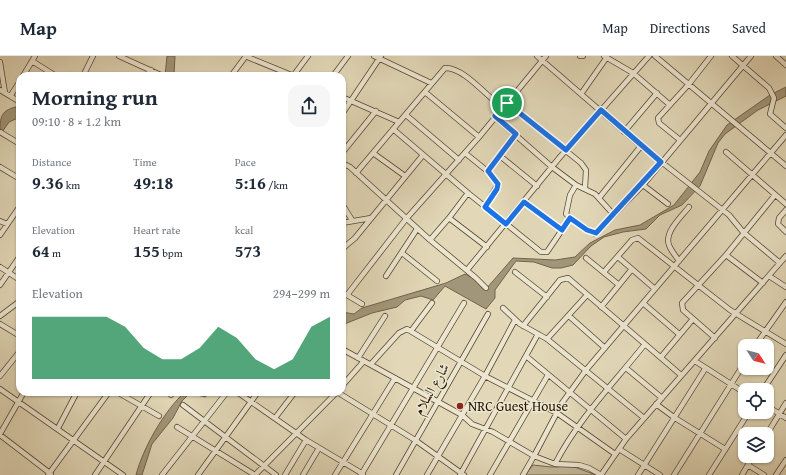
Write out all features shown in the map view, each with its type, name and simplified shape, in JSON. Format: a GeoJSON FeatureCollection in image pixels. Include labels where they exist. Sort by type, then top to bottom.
{"type":"FeatureCollection","features":[{"type":"Feature","properties":{"kind":"street"},"geometry":{"type":"LineString","coordinates":[[85,72],[93,56]]}},
{"type":"Feature","properties":{"kind":"street"},"geometry":{"type":"LineString","coordinates":[[119,56],[154,72]]}},
{"type":"Feature","properties":{"kind":"street"},"geometry":{"type":"LineString","coordinates":[[234,72],[246,56],[284,72]]}},
{"type":"Feature","properties":{"kind":"street"},"geometry":{"type":"LineString","coordinates":[[296,72],[308,56]]}},
{"type":"Feature","properties":{"kind":"street"},"geometry":{"type":"LineString","coordinates":[[337,72],[348,56]]}},
{"type":"Feature","properties":{"kind":"street"},"geometry":{"type":"LineString","coordinates":[[374,56],[380,57],[431,84]]}},
{"type":"Feature","properties":{"kind":"street"},"geometry":{"type":"LineString","coordinates":[[537,56],[601,110],[624,132],[723,211],[743,232],[780,263]]}},
{"type":"Feature","properties":{"kind":"street"},"geometry":{"type":"LineString","coordinates":[[346,292],[406,219],[479,137],[546,56]]}},
{"type":"Feature","properties":{"kind":"street"},"geometry":{"type":"LineString","coordinates":[[467,270],[566,150],[649,56]]}},
{"type":"Feature","properties":{"kind":"street"},"geometry":{"type":"LineString","coordinates":[[656,56],[786,166]]}},
{"type":"Feature","properties":{"kind":"street"},"geometry":{"type":"LineString","coordinates":[[680,140],[657,121],[711,56]]}},
{"type":"Feature","properties":{"kind":"street"},"geometry":{"type":"LineString","coordinates":[[732,56],[769,88],[774,98],[770,111],[771,116],[786,128]]}},
{"type":"Feature","properties":{"kind":"street"},"geometry":{"type":"LineString","coordinates":[[576,185],[571,192],[566,214],[595,234],[643,185],[751,56]]}},
{"type":"Feature","properties":{"kind":"street"},"geometry":{"type":"LineString","coordinates":[[776,56],[786,64]]}},
{"type":"Feature","properties":{"kind":"street"},"geometry":{"type":"LineString","coordinates":[[346,109],[380,57]]}},
{"type":"Feature","properties":{"kind":"street"},"geometry":{"type":"LineString","coordinates":[[581,94],[606,57],[633,73],[670,105]]}},
{"type":"Feature","properties":{"kind":"street"},"geometry":{"type":"LineString","coordinates":[[25,72],[34,58],[51,72]]}},
{"type":"Feature","properties":{"kind":"street"},"geometry":{"type":"LineString","coordinates":[[0,62],[5,93]]}},
{"type":"Feature","properties":{"kind":"street"},"geometry":{"type":"LineString","coordinates":[[356,173],[443,69],[450,68],[479,86],[492,100],[503,108]]}},
{"type":"Feature","properties":{"kind":"street"},"geometry":{"type":"LineString","coordinates":[[11,95],[16,87]]}},
{"type":"Feature","properties":{"kind":"street"},"geometry":{"type":"LineString","coordinates":[[0,90],[16,99]]}},
{"type":"Feature","properties":{"kind":"street"},"geometry":{"type":"LineString","coordinates":[[425,92],[479,137]]}},
{"type":"Feature","properties":{"kind":"street"},"geometry":{"type":"LineString","coordinates":[[624,132],[657,93]]}},
{"type":"Feature","properties":{"kind":"street"},"geometry":{"type":"LineString","coordinates":[[346,100],[376,111],[399,122]]}},
{"type":"Feature","properties":{"kind":"street"},"geometry":{"type":"LineString","coordinates":[[507,103],[586,168],[585,188]]}},
{"type":"Feature","properties":{"kind":"street"},"geometry":{"type":"LineString","coordinates":[[346,147],[376,111]]}},
{"type":"Feature","properties":{"kind":"street"},"geometry":{"type":"LineString","coordinates":[[406,115],[459,160]]}},
{"type":"Feature","properties":{"kind":"street"},"geometry":{"type":"LineString","coordinates":[[495,116],[552,167],[576,185],[585,188],[599,198],[614,215]]}},
{"type":"Feature","properties":{"kind":"street"},"geometry":{"type":"LineString","coordinates":[[393,129],[527,242],[544,253],[547,252],[570,218]]}},
{"type":"Feature","properties":{"kind":"street"},"geometry":{"type":"LineString","coordinates":[[0,132],[16,142]]}},
{"type":"Feature","properties":{"kind":"street"},"geometry":{"type":"LineString","coordinates":[[488,171],[516,134]]}},
{"type":"Feature","properties":{"kind":"street"},"geometry":{"type":"LineString","coordinates":[[523,475],[569,392],[586,370],[786,136]]}},
{"type":"Feature","properties":{"kind":"street"},"geometry":{"type":"LineString","coordinates":[[599,198],[641,146]]}},
{"type":"Feature","properties":{"kind":"street"},"geometry":{"type":"LineString","coordinates":[[465,152],[488,171],[498,184],[497,189],[485,207]]}},
{"type":"Feature","properties":{"kind":"street"},"geometry":{"type":"LineString","coordinates":[[726,152],[786,204]]}},
{"type":"Feature","properties":{"kind":"street"},"geometry":{"type":"LineString","coordinates":[[373,153],[405,176]]}},
{"type":"Feature","properties":{"kind":"street"},"geometry":{"type":"LineString","coordinates":[[346,246],[355,238],[387,201],[405,176],[423,155]]}},
{"type":"Feature","properties":{"kind":"street"},"geometry":{"type":"LineString","coordinates":[[500,156],[537,186]]}},
{"type":"Feature","properties":{"kind":"street"},"geometry":{"type":"LineString","coordinates":[[346,166],[486,288]]}},
{"type":"Feature","properties":{"kind":"street"},"geometry":{"type":"LineString","coordinates":[[0,167],[16,177]]}},
{"type":"Feature","properties":{"kind":"street"},"geometry":{"type":"LineString","coordinates":[[643,185],[668,204]]}},
{"type":"Feature","properties":{"kind":"street"},"geometry":{"type":"LineString","coordinates":[[430,240],[468,193]]}},
{"type":"Feature","properties":{"kind":"street"},"geometry":{"type":"LineString","coordinates":[[715,338],[683,310],[681,305],[726,255],[743,232],[775,195]]}},
{"type":"Feature","properties":{"kind":"street"},"geometry":{"type":"LineString","coordinates":[[524,202],[562,230]]}},
{"type":"Feature","properties":{"kind":"street"},"geometry":{"type":"LineString","coordinates":[[679,261],[669,245],[669,238],[672,229],[689,207]]}},
{"type":"Feature","properties":{"kind":"street"},"geometry":{"type":"LineString","coordinates":[[346,210],[352,220]]}},
{"type":"Feature","properties":{"kind":"street"},"geometry":{"type":"LineString","coordinates":[[786,210],[778,221],[780,226],[786,232]]}},
{"type":"Feature","properties":{"kind":"street"},"geometry":{"type":"LineString","coordinates":[[0,235],[16,212]]}},
{"type":"Feature","properties":{"kind":"street"},"geometry":{"type":"LineString","coordinates":[[346,221],[371,218]]}},
{"type":"Feature","properties":{"kind":"street"},"geometry":{"type":"LineString","coordinates":[[449,218],[487,247]]}},
{"type":"Feature","properties":{"kind":"street"},"geometry":{"type":"LineString","coordinates":[[0,221],[7,224]]}},
{"type":"Feature","properties":{"kind":"street"},"geometry":{"type":"LineString","coordinates":[[386,276],[417,228]]}},
{"type":"Feature","properties":{"kind":"street"},"geometry":{"type":"LineString","coordinates":[[604,272],[632,240],[638,238],[674,268],[736,314],[786,344]]}},
{"type":"Feature","properties":{"kind":"street"},"geometry":{"type":"LineString","coordinates":[[402,253],[437,281]]}},
{"type":"Feature","properties":{"kind":"street"},"geometry":{"type":"LineString","coordinates":[[726,255],[763,283]]}},
{"type":"Feature","properties":{"kind":"street"},"geometry":{"type":"LineString","coordinates":[[346,351],[436,402],[462,414],[472,424],[487,429],[534,456],[555,464],[579,465],[589,468],[601,475],[626,439],[786,256]]}},
{"type":"Feature","properties":{"kind":"street"},"geometry":{"type":"LineString","coordinates":[[618,257],[655,288]]}},
{"type":"Feature","properties":{"kind":"street"},"geometry":{"type":"LineString","coordinates":[[586,258],[619,285]]}},
{"type":"Feature","properties":{"kind":"street"},"geometry":{"type":"LineString","coordinates":[[0,285],[16,261]]}},
{"type":"Feature","properties":{"kind":"street"},"geometry":{"type":"LineString","coordinates":[[0,267],[16,277]]}},
{"type":"Feature","properties":{"kind":"street"},"geometry":{"type":"LineString","coordinates":[[601,307],[632,269]]}},
{"type":"Feature","properties":{"kind":"street"},"geometry":{"type":"LineString","coordinates":[[515,272],[547,296]]}},
{"type":"Feature","properties":{"kind":"street"},"geometry":{"type":"LineString","coordinates":[[769,276],[786,287]]}},
{"type":"Feature","properties":{"kind":"street"},"geometry":{"type":"LineString","coordinates":[[523,326],[560,280],[565,278],[571,280],[587,296],[682,375]]}},
{"type":"Feature","properties":{"kind":"street"},"geometry":{"type":"LineString","coordinates":[[346,295],[362,304]]}},
{"type":"Feature","properties":{"kind":"street"},"geometry":{"type":"LineString","coordinates":[[547,340],[587,296]]}},
{"type":"Feature","properties":{"kind":"street"},"geometry":{"type":"LineString","coordinates":[[760,339],[786,302]]}},
{"type":"Feature","properties":{"kind":"street"},"geometry":{"type":"LineString","coordinates":[[410,331],[432,303]]}},
{"type":"Feature","properties":{"kind":"street"},"geometry":{"type":"LineString","coordinates":[[242,396],[306,440],[362,474],[390,424],[464,303]]}},
{"type":"Feature","properties":{"kind":"street"},"geometry":{"type":"LineString","coordinates":[[643,303],[679,334]]}},
{"type":"Feature","properties":{"kind":"street"},"geometry":{"type":"LineString","coordinates":[[0,316],[16,304]]}},
{"type":"Feature","properties":{"kind":"street"},"geometry":{"type":"LineString","coordinates":[[503,308],[523,326],[547,340],[586,370],[644,418]]}},
{"type":"Feature","properties":{"kind":"street","name":"شارع السلام"},"geometry":{"type":"LineString","coordinates":[[396,475],[436,402],[488,314]]}},
{"type":"Feature","properties":{"kind":"street"},"geometry":{"type":"LineString","coordinates":[[358,358],[385,316]]}},
{"type":"Feature","properties":{"kind":"street"},"geometry":{"type":"LineString","coordinates":[[569,316],[606,348]]}},
{"type":"Feature","properties":{"kind":"street"},"geometry":{"type":"LineString","coordinates":[[661,357],[693,319]]}},
{"type":"Feature","properties":{"kind":"street"},"geometry":{"type":"LineString","coordinates":[[427,475],[485,376],[515,320]]}},
{"type":"Feature","properties":{"kind":"street"},"geometry":{"type":"LineString","coordinates":[[0,324],[16,334]]}},
{"type":"Feature","properties":{"kind":"street"},"geometry":{"type":"LineString","coordinates":[[371,364],[399,333],[405,329],[485,376],[557,413],[578,426],[615,454]]}},
{"type":"Feature","properties":{"kind":"street"},"geometry":{"type":"LineString","coordinates":[[343,396],[415,440],[461,474],[538,334]]}},
{"type":"Feature","properties":{"kind":"street"},"geometry":{"type":"LineString","coordinates":[[555,464],[564,446],[578,426],[645,344]]}},
{"type":"Feature","properties":{"kind":"street"},"geometry":{"type":"LineString","coordinates":[[768,383],[786,355]]}},
{"type":"Feature","properties":{"kind":"street"},"geometry":{"type":"LineString","coordinates":[[0,376],[16,356]]}},
{"type":"Feature","properties":{"kind":"street"},"geometry":{"type":"LineString","coordinates":[[526,356],[626,439]]}},
{"type":"Feature","properties":{"kind":"street"},"geometry":{"type":"LineString","coordinates":[[346,381],[364,361]]}},
{"type":"Feature","properties":{"kind":"street"},"geometry":{"type":"LineString","coordinates":[[695,361],[705,369],[738,388]]}},
{"type":"Feature","properties":{"kind":"street"},"geometry":{"type":"LineString","coordinates":[[626,368],[662,398]]}},
{"type":"Feature","properties":{"kind":"street"},"geometry":{"type":"LineString","coordinates":[[638,475],[705,369]]}},
{"type":"Feature","properties":{"kind":"street"},"geometry":{"type":"LineString","coordinates":[[674,475],[738,374]]}},
{"type":"Feature","properties":{"kind":"street"},"geometry":{"type":"LineString","coordinates":[[490,475],[548,375]]}},
{"type":"Feature","properties":{"kind":"street"},"geometry":{"type":"LineString","coordinates":[[335,475],[395,378]]}},
{"type":"Feature","properties":{"kind":"street"},"geometry":{"type":"LineString","coordinates":[[0,389],[18,403],[58,428],[73,442],[104,461],[123,475]]}},
{"type":"Feature","properties":{"kind":"street"},"geometry":{"type":"LineString","coordinates":[[22,396],[0,434],[50,474],[106,396]]}},
{"type":"Feature","properties":{"kind":"street"},"geometry":{"type":"LineString","coordinates":[[58,428],[74,396]]}},
{"type":"Feature","properties":{"kind":"street"},"geometry":{"type":"LineString","coordinates":[[124,396],[158,416]]}},
{"type":"Feature","properties":{"kind":"street"},"geometry":{"type":"LineString","coordinates":[[95,475],[148,396]]}},
{"type":"Feature","properties":{"kind":"street"},"geometry":{"type":"LineString","coordinates":[[162,475],[224,396]]}},
{"type":"Feature","properties":{"kind":"street"},"geometry":{"type":"LineString","coordinates":[[198,475],[255,396]]}},
{"type":"Feature","properties":{"kind":"street"},"geometry":{"type":"LineString","coordinates":[[275,418],[292,396]]}},
{"type":"Feature","properties":{"kind":"street"},"geometry":{"type":"LineString","coordinates":[[177,427],[255,475],[333,396]]}},
{"type":"Feature","properties":{"kind":"street"},"geometry":{"type":"LineString","coordinates":[[771,427],[786,403]]}},
{"type":"Feature","properties":{"kind":"street"},"geometry":{"type":"LineString","coordinates":[[656,404],[675,418],[725,449]]}},
{"type":"Feature","properties":{"kind":"street"},"geometry":{"type":"LineString","coordinates":[[183,405],[276,475]]}},
{"type":"Feature","properties":{"kind":"street"},"geometry":{"type":"LineString","coordinates":[[774,411],[786,418]]}},
{"type":"Feature","properties":{"kind":"street"},"geometry":{"type":"LineString","coordinates":[[709,475],[744,419]]}},
{"type":"Feature","properties":{"kind":"street"},"geometry":{"type":"LineString","coordinates":[[285,475],[306,440]]}},
{"type":"Feature","properties":{"kind":"street"},"geometry":{"type":"LineString","coordinates":[[303,475],[319,448]]}},
{"type":"Feature","properties":{"kind":"street"},"geometry":{"type":"LineString","coordinates":[[619,449],[660,475]]}},
{"type":"Feature","properties":{"kind":"street"},"geometry":{"type":"LineString","coordinates":[[776,475],[786,460]]}},
{"type":"Feature","properties":{"kind":"street"},"geometry":{"type":"LineString","coordinates":[[742,475],[748,465],[764,475]]}},
{"type":"Feature","properties":{"kind":"shaded area"},"geometry":{"type":"Polygon","coordinates":[[[167,56],[175,56],[174,72],[165,72],[167,56]]]}},
{"type":"Feature","properties":{"kind":"shaded area"},"geometry":{"type":"Polygon","coordinates":[[[786,87],[786,96],[758,110],[725,134],[718,143],[700,186],[682,205],[660,215],[646,229],[623,232],[604,237],[591,246],[573,265],[561,268],[552,268],[534,262],[516,261],[495,290],[495,298],[486,309],[445,286],[433,300],[421,296],[405,300],[397,307],[372,313],[346,323],[346,313],[354,314],[362,308],[446,283],[465,274],[477,280],[486,289],[513,258],[555,260],[575,257],[590,243],[615,230],[640,225],[674,205],[700,172],[709,151],[727,125],[770,95],[786,87]]]}},
{"type":"Feature","properties":{"kind":"shaded area"},"geometry":{"type":"Polygon","coordinates":[[[16,107],[16,119],[9,122],[0,135],[2,115],[16,107]]]}},
{"type":"Feature","properties":{"kind":"shaded area"},"geometry":{"type":"Polygon","coordinates":[[[181,396],[187,396],[182,401],[173,418],[152,444],[142,475],[136,475],[139,464],[155,430],[181,396]]]}},
{"type":"Feature","properties":{"kind":"shaded area"},"geometry":{"type":"Polygon","coordinates":[[[533,465],[551,467],[572,466],[596,475],[525,475],[533,465]]]}},
{"type":"Feature","properties":{"kind":"place","name":"NRC Guest House"},"geometry":{"type":"Point","coordinates":[460,406]}},
{"type":"Feature","properties":{"kind":"route"},"geometry":{"type":"LineString","coordinates":[[507,103],[566,150],[601,110],[624,132],[661,162],[643,185],[595,234],[570,218],[562,230],[524,202],[506,224],[485,207],[498,186],[498,182],[494,176],[488,171],[516,134],[495,116],[507,103]]}}]}
